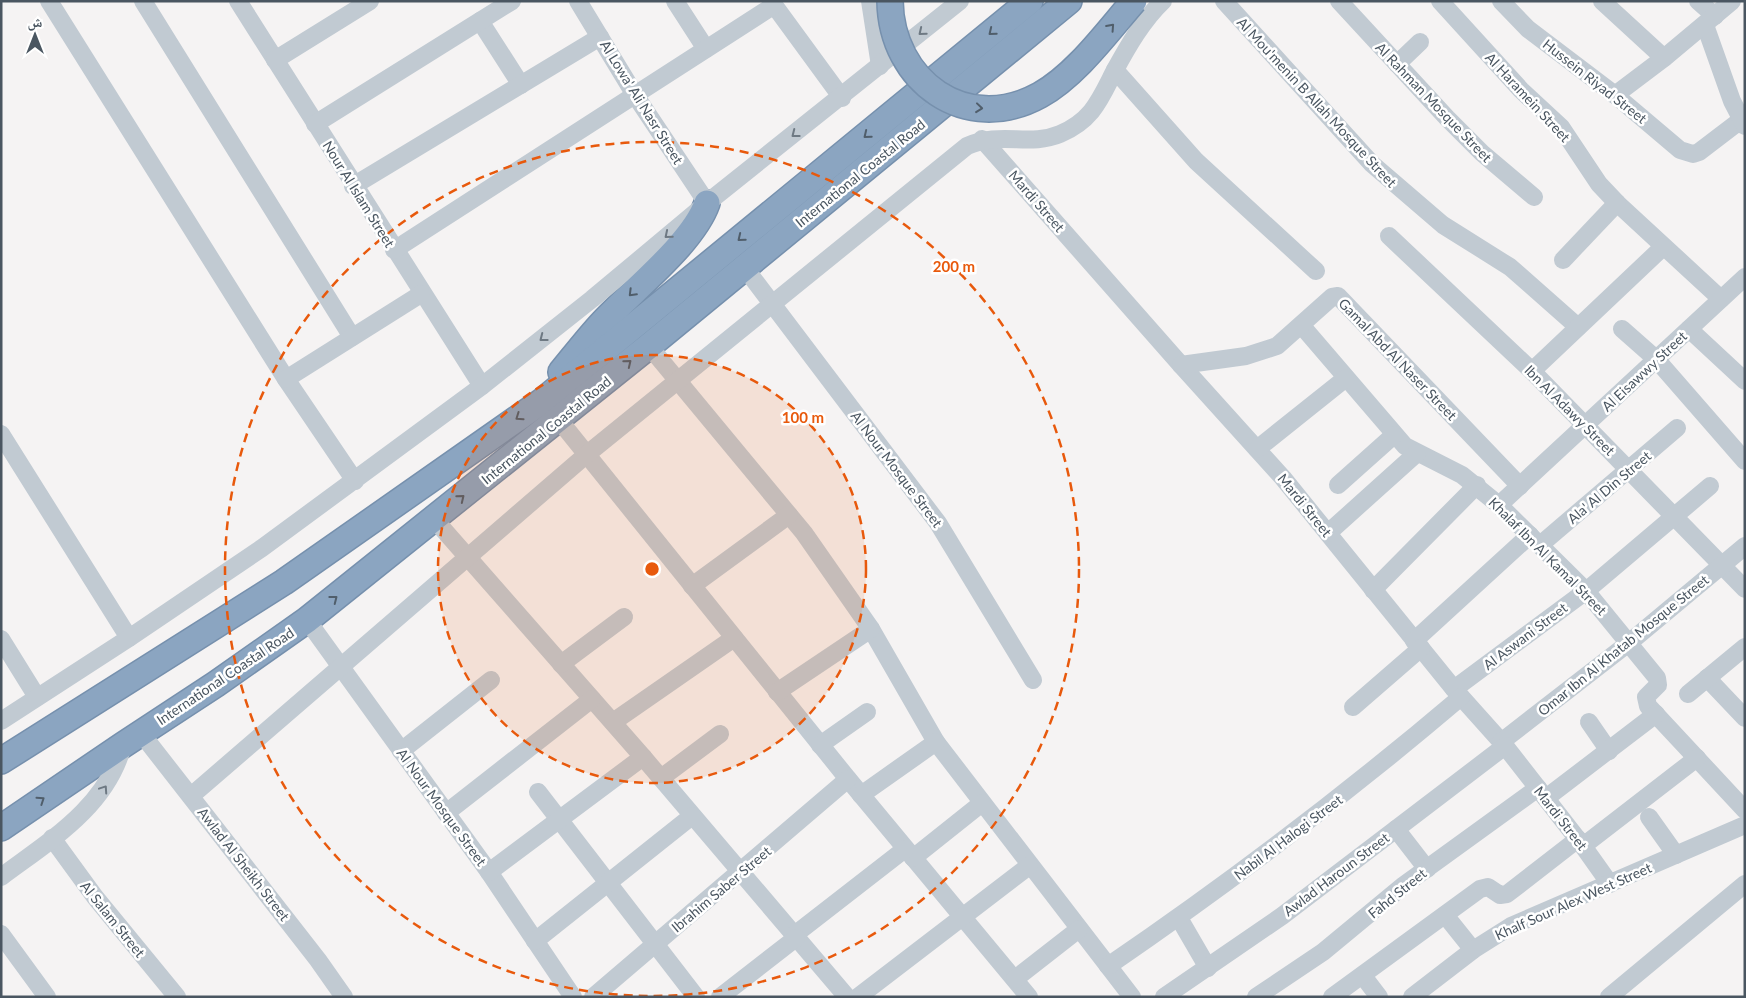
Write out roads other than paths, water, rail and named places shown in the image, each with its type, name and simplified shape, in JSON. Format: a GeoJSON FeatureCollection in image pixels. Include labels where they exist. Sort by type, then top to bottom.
{"type":"FeatureCollection","features":[{"type":"Feature","properties":{"kind":"highway"},"geometry":{"type":"LineString","coordinates":[[890,1],[892,26],[899,49],[920,80],[940,96],[952,102],[992,109],[1018,105],[1052,88],[1074,68],[1134,1]]}},
{"type":"Feature","properties":{"kind":"highway","name":"International Coastal Road"},"geometry":{"type":"LineString","coordinates":[[1,761],[284,582],[541,402],[1030,1]]}},
{"type":"Feature","properties":{"kind":"highway","name":"International Coastal Road"},"geometry":{"type":"LineString","coordinates":[[1,828],[216,684],[307,620],[559,420],[1069,1]]}},
{"type":"Feature","properties":{"kind":"highway"},"geometry":{"type":"LineString","coordinates":[[541,402],[560,374],[597,328],[691,233],[707,203]]}},
{"type":"Feature","properties":{"kind":"street"},"geometry":{"type":"LineString","coordinates":[[49,1],[286,379],[355,481]]}},
{"type":"Feature","properties":{"kind":"street"},"geometry":{"type":"LineString","coordinates":[[143,1],[352,337]]}},
{"type":"Feature","properties":{"kind":"street","name":"Nour Al Islam Street"},"geometry":{"type":"LineString","coordinates":[[238,1],[421,294],[482,386]]}},
{"type":"Feature","properties":{"kind":"street"},"geometry":{"type":"LineString","coordinates":[[275,60],[370,1]]}},
{"type":"Feature","properties":{"kind":"street"},"geometry":{"type":"LineString","coordinates":[[315,124],[512,1]]}},
{"type":"Feature","properties":{"kind":"street","name":"Al Lowa' Ali Nasr Street"},"geometry":{"type":"LineString","coordinates":[[578,1],[635,95],[707,203]]}},
{"type":"Feature","properties":{"kind":"street"},"geometry":{"type":"LineString","coordinates":[[675,1],[706,49]]}},
{"type":"Feature","properties":{"kind":"street"},"geometry":{"type":"LineString","coordinates":[[870,1],[880,66]]}},
{"type":"Feature","properties":{"kind":"street"},"geometry":{"type":"LineString","coordinates":[[1,721],[129,638],[262,548],[482,386],[592,300],[707,203],[842,98],[960,1]]}},
{"type":"Feature","properties":{"kind":"street"},"geometry":{"type":"LineString","coordinates":[[191,796],[586,455],[967,146],[982,139],[1032,140],[1059,135],[1083,121],[1101,100],[1132,40],[1163,1]]}},
{"type":"Feature","properties":{"kind":"street","name":"Al Mou'menin B Allah Mosque Street"},"geometry":{"type":"LineString","coordinates":[[1224,1],[1372,164],[1443,225],[1510,267],[1578,327]]}},
{"type":"Feature","properties":{"kind":"street","name":"Al Rahman Mosque Street"},"geometry":{"type":"LineString","coordinates":[[1338,1],[1482,153],[1534,197]]}},
{"type":"Feature","properties":{"kind":"street","name":"Al Haramein Street"},"geometry":{"type":"LineString","coordinates":[[1440,1],[1521,90],[1562,128],[1599,184],[1616,203],[1721,299]]}},
{"type":"Feature","properties":{"kind":"street","name":"Hussein Riyad Street"},"geometry":{"type":"LineString","coordinates":[[1501,1],[1528,29],[1615,95],[1680,150],[1693,154],[1705,148],[1743,121]]}},
{"type":"Feature","properties":{"kind":"street"},"geometry":{"type":"LineString","coordinates":[[1602,1],[1664,58]]}},
{"type":"Feature","properties":{"kind":"street"},"geometry":{"type":"LineString","coordinates":[[1698,1],[1710,20],[1732,101],[1743,121]]}},
{"type":"Feature","properties":{"kind":"street"},"geometry":{"type":"LineString","coordinates":[[1615,95],[1664,58],[1732,1]]}},
{"type":"Feature","properties":{"kind":"street"},"geometry":{"type":"LineString","coordinates":[[394,250],[706,49],[772,4],[842,98]]}},
{"type":"Feature","properties":{"kind":"street"},"geometry":{"type":"LineString","coordinates":[[480,21],[521,85]]}},
{"type":"Feature","properties":{"kind":"street"},"geometry":{"type":"LineString","coordinates":[[353,186],[600,36]]}},
{"type":"Feature","properties":{"kind":"street"},"geometry":{"type":"LineString","coordinates":[[1397,64],[1420,42]]}},
{"type":"Feature","properties":{"kind":"street"},"geometry":{"type":"LineString","coordinates":[[1115,70],[1196,161],[1316,271]]}},
{"type":"Feature","properties":{"kind":"street","name":"Mardi Street"},"geometry":{"type":"LineString","coordinates":[[982,139],[1180,365],[1257,449],[1328,533],[1417,645],[1503,744],[1581,843],[1610,884]]}},
{"type":"Feature","properties":{"kind":"street"},"geometry":{"type":"LineString","coordinates":[[1563,260],[1616,203]]}},
{"type":"Feature","properties":{"kind":"street","name":"Ibn Al Adawy Street"},"geometry":{"type":"LineString","coordinates":[[1389,236],[1532,371],[1745,589]]}},
{"type":"Feature","properties":{"kind":"street"},"geometry":{"type":"LineString","coordinates":[[1532,371],[1663,247]]}},
{"type":"Feature","properties":{"kind":"street","name":"Al Nour Mosque Street"},"geometry":{"type":"LineString","coordinates":[[745,268],[938,523],[1033,680]]}},
{"type":"Feature","properties":{"kind":"street","name":"Al Eisawwy Street"},"geometry":{"type":"LineString","coordinates":[[1499,505],[1745,277]]}},
{"type":"Feature","properties":{"kind":"street"},"geometry":{"type":"LineString","coordinates":[[286,379],[421,294]]}},
{"type":"Feature","properties":{"kind":"street","name":"Gamal Abd Al Naser Street"},"geometry":{"type":"LineString","coordinates":[[1180,365],[1262,352],[1277,346],[1302,326],[1332,297],[1341,298],[1520,486]]}},
{"type":"Feature","properties":{"kind":"street","name":"Khalaf Ibn Al Kamal Street"},"geometry":{"type":"LineString","coordinates":[[1302,326],[1394,435],[1417,454],[1462,475],[1477,485],[1536,540],[1586,591],[1630,642],[1659,681],[1646,698],[1648,706],[1745,810]]}},
{"type":"Feature","properties":{"kind":"street"},"geometry":{"type":"LineString","coordinates":[[1622,329],[1656,359],[1745,461]]}},
{"type":"Feature","properties":{"kind":"street"},"geometry":{"type":"LineString","coordinates":[[1689,329],[1745,382]]}},
{"type":"Feature","properties":{"kind":"street"},"geometry":{"type":"LineString","coordinates":[[649,346],[828,565],[870,629],[936,742],[1029,866],[1108,966],[1126,994]]}},
{"type":"Feature","properties":{"kind":"street"},"geometry":{"type":"LineString","coordinates":[[1257,449],[1346,378]]}},
{"type":"Feature","properties":{"kind":"street"},"geometry":{"type":"LineString","coordinates":[[559,420],[848,780],[1029,997]]}},
{"type":"Feature","properties":{"kind":"street","name":"Ala' Al Din Street"},"geometry":{"type":"LineString","coordinates":[[1353,707],[1417,645],[1536,540],[1629,470],[1677,428]]}},
{"type":"Feature","properties":{"kind":"street"},"geometry":{"type":"LineString","coordinates":[[1,434],[129,638]]}},
{"type":"Feature","properties":{"kind":"street"},"geometry":{"type":"LineString","coordinates":[[1338,485],[1394,435]]}},
{"type":"Feature","properties":{"kind":"street"},"geometry":{"type":"LineString","coordinates":[[1328,533],[1417,454]]}},
{"type":"Feature","properties":{"kind":"street"},"geometry":{"type":"LineString","coordinates":[[1373,590],[1477,485]]}},
{"type":"Feature","properties":{"kind":"street","name":"Al Aswani Street"},"geometry":{"type":"LineString","coordinates":[[1457,693],[1586,591],[1710,486]]}},
{"type":"Feature","properties":{"kind":"street"},"geometry":{"type":"LineString","coordinates":[[692,586],[789,515]]}},
{"type":"Feature","properties":{"kind":"street"},"geometry":{"type":"LineString","coordinates":[[434,520],[613,722],[847,997]]}},
{"type":"Feature","properties":{"kind":"street","name":"Omar Ibn Al Khatab Mosque Street"},"geometry":{"type":"LineString","coordinates":[[1503,744],[1745,546]]}},
{"type":"Feature","properties":{"kind":"street"},"geometry":{"type":"LineString","coordinates":[[561,664],[624,617]]}},
{"type":"Feature","properties":{"kind":"street","name":"Al Nour Mosque Street"},"geometry":{"type":"LineString","coordinates":[[307,620],[489,872],[573,997]]}},
{"type":"Feature","properties":{"kind":"street"},"geometry":{"type":"LineString","coordinates":[[777,692],[870,629]]}},
{"type":"Feature","properties":{"kind":"street"},"geometry":{"type":"LineString","coordinates":[[613,722],[734,638]]}},
{"type":"Feature","properties":{"kind":"street"},"geometry":{"type":"LineString","coordinates":[[1,639],[38,697]]}},
{"type":"Feature","properties":{"kind":"street"},"geometry":{"type":"LineString","coordinates":[[1688,694],[1745,647]]}},
{"type":"Feature","properties":{"kind":"street"},"geometry":{"type":"LineString","coordinates":[[1707,678],[1745,718]]}},
{"type":"Feature","properties":{"kind":"street"},"geometry":{"type":"LineString","coordinates":[[402,751],[491,680]]}},
{"type":"Feature","properties":{"kind":"street","name":"Nabil Al Halogi Street"},"geometry":{"type":"LineString","coordinates":[[1108,966],[1179,918],[1324,810],[1457,693]]}},
{"type":"Feature","properties":{"kind":"street"},"geometry":{"type":"LineString","coordinates":[[446,813],[592,699]]}},
{"type":"Feature","properties":{"kind":"street"},"geometry":{"type":"LineString","coordinates":[[820,745],[867,712]]}},
{"type":"Feature","properties":{"kind":"street","name":"Fahd Street"},"geometry":{"type":"LineString","coordinates":[[1256,997],[1276,992],[1427,868],[1609,751],[1656,714]]}},
{"type":"Feature","properties":{"kind":"street"},"geometry":{"type":"LineString","coordinates":[[1589,722],[1609,751]]}},
{"type":"Feature","properties":{"kind":"street"},"geometry":{"type":"LineString","coordinates":[[661,778],[720,734]]}},
{"type":"Feature","properties":{"kind":"street"},"geometry":{"type":"LineString","coordinates":[[1,877],[52,838],[100,794],[132,739]]}},
{"type":"Feature","properties":{"kind":"street","name":"Awlad Al Sheikh Street"},"geometry":{"type":"LineString","coordinates":[[132,739],[191,796],[318,960],[344,997]]}},
{"type":"Feature","properties":{"kind":"street"},"geometry":{"type":"LineString","coordinates":[[861,795],[936,742]]}},
{"type":"Feature","properties":{"kind":"street","name":"Awlad Haroun Street"},"geometry":{"type":"LineString","coordinates":[[1164,997],[1282,916],[1503,744]]}},
{"type":"Feature","properties":{"kind":"street"},"geometry":{"type":"LineString","coordinates":[[489,872],[643,757]]}},
{"type":"Feature","properties":{"kind":"street"},"geometry":{"type":"LineString","coordinates":[[1332,997],[1484,887],[1493,889],[1500,895],[1507,894],[1581,843],[1697,758]]}},
{"type":"Feature","properties":{"kind":"street","name":"Ibrahim Saber Street"},"geometry":{"type":"LineString","coordinates":[[593,997],[848,780]]}},
{"type":"Feature","properties":{"kind":"street"},"geometry":{"type":"LineString","coordinates":[[538,792],[696,997]]}},
{"type":"Feature","properties":{"kind":"street"},"geometry":{"type":"LineString","coordinates":[[720,997],[795,937],[909,853],[982,803]]}},
{"type":"Feature","properties":{"kind":"street"},"geometry":{"type":"LineString","coordinates":[[535,941],[692,816]]}},
{"type":"Feature","properties":{"kind":"street"},"geometry":{"type":"LineString","coordinates":[[1649,817],[1676,855]]}},
{"type":"Feature","properties":{"kind":"street","name":"Khalf Sour Alex West Street"},"geometry":{"type":"LineString","coordinates":[[1412,997],[1473,950],[1529,918],[1745,824]]}},
{"type":"Feature","properties":{"kind":"street"},"geometry":{"type":"LineString","coordinates":[[1396,828],[1427,868]]}},
{"type":"Feature","properties":{"kind":"street","name":"Al Salam Street"},"geometry":{"type":"LineString","coordinates":[[52,838],[95,897],[178,997]]}},
{"type":"Feature","properties":{"kind":"street"},"geometry":{"type":"LineString","coordinates":[[858,997],[1029,866]]}},
{"type":"Feature","properties":{"kind":"street"},"geometry":{"type":"LineString","coordinates":[[1609,997],[1745,884]]}},
{"type":"Feature","properties":{"kind":"street"},"geometry":{"type":"LineString","coordinates":[[1445,915],[1473,950]]}},
{"type":"Feature","properties":{"kind":"street"},"geometry":{"type":"LineString","coordinates":[[1179,918],[1208,968]]}},
{"type":"Feature","properties":{"kind":"street"},"geometry":{"type":"LineString","coordinates":[[1014,979],[1078,929]]}},
{"type":"Feature","properties":{"kind":"street"},"geometry":{"type":"LineString","coordinates":[[1,934],[46,997]]}},
{"type":"Feature","properties":{"kind":"street"},"geometry":{"type":"LineString","coordinates":[[1363,976],[1379,997]]}}]}
